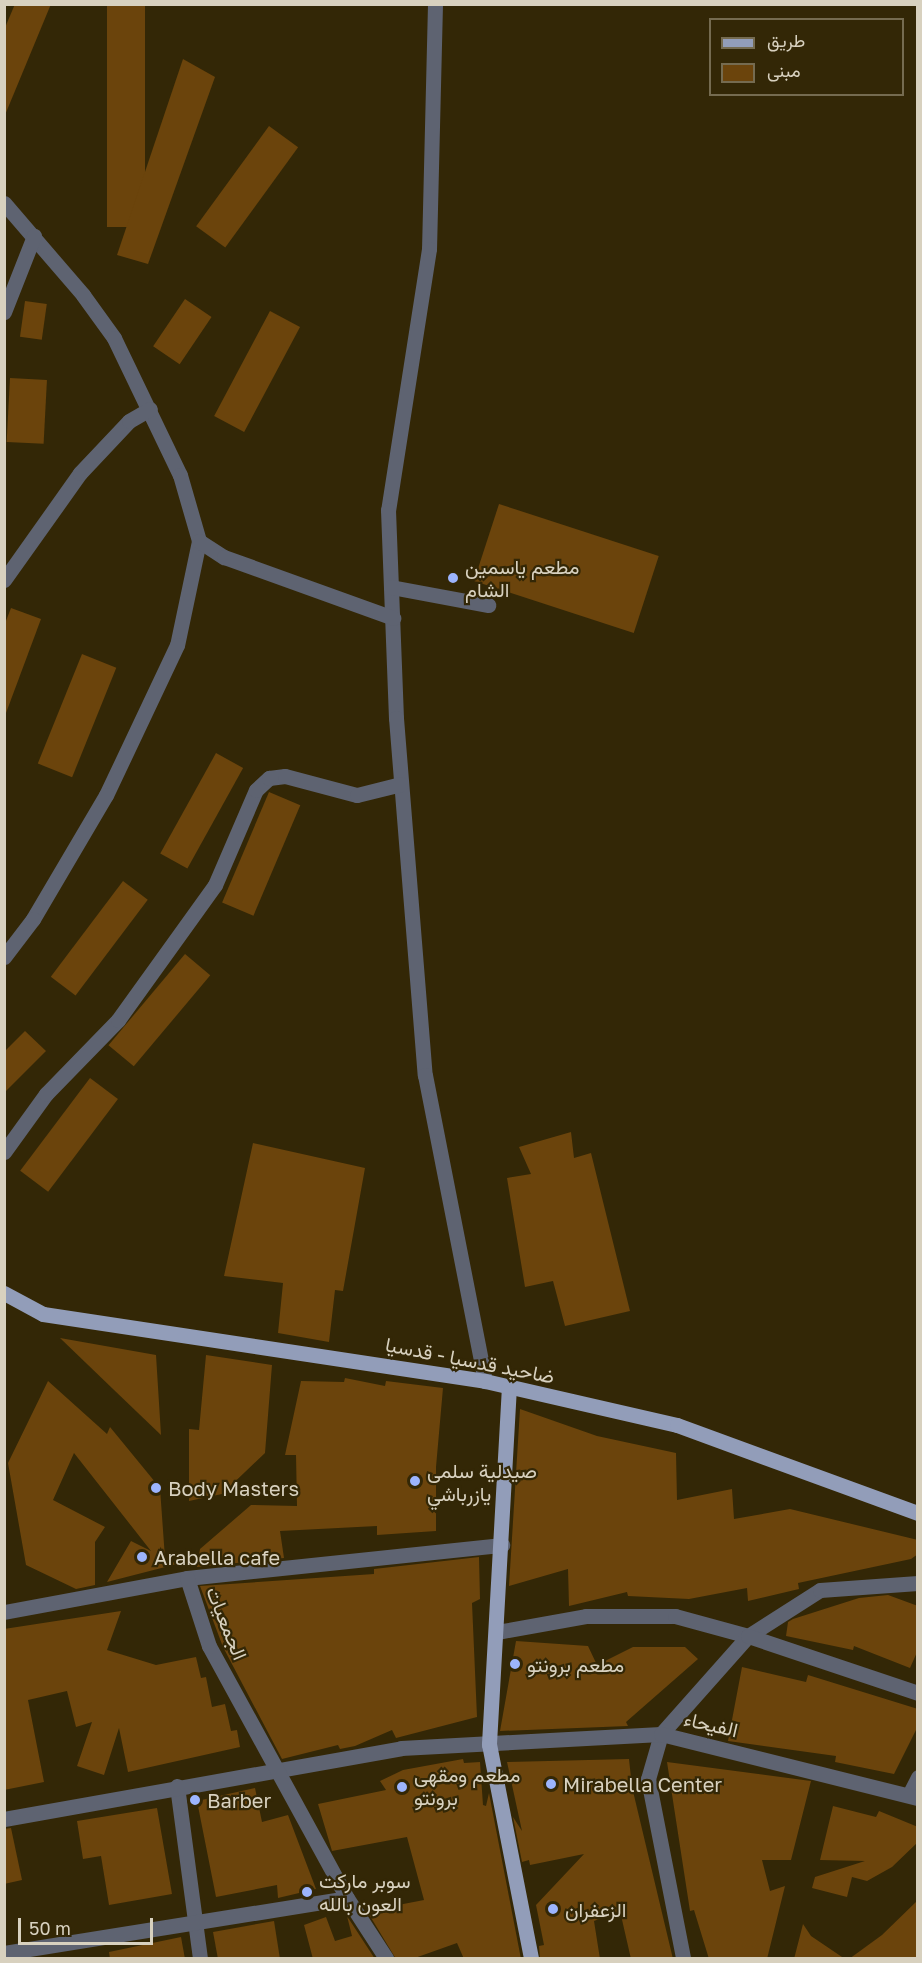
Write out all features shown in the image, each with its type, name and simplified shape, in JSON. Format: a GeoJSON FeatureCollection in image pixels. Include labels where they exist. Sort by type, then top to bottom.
{"type":"FeatureCollection","features":[{"type":"Feature","properties":{"kind":"main road","name":"ضاحيد قدسيا - قدسيا"},"geometry":{"type":"LineString","coordinates":[[4,1293],[43,1314],[485,1381],[677,1425],[918,1513]]}},
{"type":"Feature","properties":{"kind":"main road"},"geometry":{"type":"LineString","coordinates":[[509,1386],[498,1632],[489,1744],[531,1959]]}},
{"type":"Feature","properties":{"kind":"street"},"geometry":{"type":"LineString","coordinates":[[435,4],[429,249],[388,510],[401,784],[425,1075],[485,1381]]}},
{"type":"Feature","properties":{"kind":"street"},"geometry":{"type":"LineString","coordinates":[[4,203],[114,338],[180,475],[199,541],[172,656],[106,795],[33,919],[4,957]]}},
{"type":"Feature","properties":{"kind":"street"},"geometry":{"type":"LineString","coordinates":[[4,312],[34,237]]}},
{"type":"Feature","properties":{"kind":"street"},"geometry":{"type":"LineString","coordinates":[[4,580],[80,473],[129,421],[150,409]]}},
{"type":"Feature","properties":{"kind":"street"},"geometry":{"type":"LineString","coordinates":[[199,541],[224,557],[393,618]]}},
{"type":"Feature","properties":{"kind":"street"},"geometry":{"type":"LineString","coordinates":[[391,587],[488,605]]}},
{"type":"Feature","properties":{"kind":"street"},"geometry":{"type":"LineString","coordinates":[[4,1152],[46,1095],[118,1020],[215,885],[256,790],[269,778],[285,776],[357,795],[401,784]]}},
{"type":"Feature","properties":{"kind":"street","name":"الجمعيات"},"geometry":{"type":"LineString","coordinates":[[386,1959],[347,1898],[209,1646],[187,1578],[501,1545]]}},
{"type":"Feature","properties":{"kind":"street"},"geometry":{"type":"LineString","coordinates":[[4,1612],[187,1578]]}},
{"type":"Feature","properties":{"kind":"street"},"geometry":{"type":"LineString","coordinates":[[683,1959],[648,1779],[660,1734],[748,1636],[820,1590],[918,1583]]}},
{"type":"Feature","properties":{"kind":"street"},"geometry":{"type":"LineString","coordinates":[[498,1632],[586,1616],[675,1616],[748,1636],[918,1693]]}},
{"type":"Feature","properties":{"kind":"street","name":"الفيحاء"},"geometry":{"type":"LineString","coordinates":[[489,1744],[660,1734],[914,1796]]}},
{"type":"Feature","properties":{"kind":"street"},"geometry":{"type":"LineString","coordinates":[[4,1819],[177,1786],[401,1748],[489,1744]]}},
{"type":"Feature","properties":{"kind":"street"},"geometry":{"type":"LineString","coordinates":[[914,1796],[918,1777]]}},
{"type":"Feature","properties":{"kind":"street"},"geometry":{"type":"LineString","coordinates":[[177,1786],[200,1959]]}},
{"type":"Feature","properties":{"kind":"street"},"geometry":{"type":"LineString","coordinates":[[4,1953],[347,1898]]}},
{"type":"Feature","properties":{"kind":"building"},"geometry":{"type":"Polygon","coordinates":[[[15,4],[51,4],[5,115],[4,30],[15,4]]]}},
{"type":"Feature","properties":{"kind":"building"},"geometry":{"type":"Polygon","coordinates":[[[107,4],[145,4],[145,227],[107,227],[107,4]]]}},
{"type":"Feature","properties":{"kind":"building"},"geometry":{"type":"Polygon","coordinates":[[[183,59],[215,77],[148,264],[117,255],[183,59]]]}},
{"type":"Feature","properties":{"kind":"building"},"geometry":{"type":"Polygon","coordinates":[[[269,126],[298,147],[225,247],[196,226],[269,126]]]}},
{"type":"Feature","properties":{"kind":"building"},"geometry":{"type":"Polygon","coordinates":[[[185,299],[212,317],[180,364],[153,346],[185,299]]]}},
{"type":"Feature","properties":{"kind":"building"},"geometry":{"type":"Polygon","coordinates":[[[25,301],[47,304],[42,340],[20,337],[25,301]]]}},
{"type":"Feature","properties":{"kind":"building"},"geometry":{"type":"Polygon","coordinates":[[[270,311],[300,327],[244,432],[214,416],[270,311]]]}},
{"type":"Feature","properties":{"kind":"building"},"geometry":{"type":"Polygon","coordinates":[[[10,378],[47,380],[44,444],[7,442],[10,378]]]}},
{"type":"Feature","properties":{"kind":"building"},"geometry":{"type":"Polygon","coordinates":[[[499,504],[659,556],[634,633],[474,581],[499,504]]]}},
{"type":"Feature","properties":{"kind":"building"},"geometry":{"type":"Polygon","coordinates":[[[11,608],[41,619],[6,713],[4,626],[11,608]]]}},
{"type":"Feature","properties":{"kind":"building"},"geometry":{"type":"Polygon","coordinates":[[[82,654],[116,668],[72,777],[38,763],[82,654]]]}},
{"type":"Feature","properties":{"kind":"building"},"geometry":{"type":"Polygon","coordinates":[[[216,753],[243,768],[187,869],[160,854],[216,753]]]}},
{"type":"Feature","properties":{"kind":"building"},"geometry":{"type":"Polygon","coordinates":[[[269,792],[300,805],[253,916],[222,902],[269,792]]]}},
{"type":"Feature","properties":{"kind":"building"},"geometry":{"type":"Polygon","coordinates":[[[123,881],[148,900],[76,995],[51,977],[123,881]]]}},
{"type":"Feature","properties":{"kind":"building"},"geometry":{"type":"Polygon","coordinates":[[[185,954],[210,975],[134,1066],[109,1045],[185,954]]]}},
{"type":"Feature","properties":{"kind":"building"},"geometry":{"type":"Polygon","coordinates":[[[25,1031],[46,1051],[4,1093],[4,1052],[25,1031]]]}},
{"type":"Feature","properties":{"kind":"building"},"geometry":{"type":"Polygon","coordinates":[[[90,1078],[118,1099],[48,1192],[20,1171],[90,1078]]]}},
{"type":"Feature","properties":{"kind":"building"},"geometry":{"type":"Polygon","coordinates":[[[571,1132],[574,1158],[591,1153],[630,1311],[565,1326],[553,1281],[525,1287],[507,1178],[531,1174],[519,1147],[571,1132]]]}},
{"type":"Feature","properties":{"kind":"building"},"geometry":{"type":"Polygon","coordinates":[[[253,1143],[365,1168],[343,1291],[335,1290],[329,1342],[278,1333],[283,1283],[224,1276],[253,1143]]]}},
{"type":"Feature","properties":{"kind":"building"},"geometry":{"type":"Polygon","coordinates":[[[60,1338],[156,1355],[161,1435],[113,1389],[60,1338]]]}},
{"type":"Feature","properties":{"kind":"building"},"geometry":{"type":"Polygon","coordinates":[[[206,1355],[272,1365],[265,1453],[222,1494],[189,1501],[189,1429],[199,1430],[206,1355]]]}},
{"type":"Feature","properties":{"kind":"building"},"geometry":{"type":"Polygon","coordinates":[[[345,1378],[385,1386],[386,1381],[443,1388],[436,1467],[436,1531],[377,1535],[377,1526],[280,1531],[284,1558],[197,1567],[200,1549],[251,1505],[297,1506],[296,1455],[285,1455],[301,1381],[344,1382],[345,1378]]]}},
{"type":"Feature","properties":{"kind":"building"},"geometry":{"type":"Polygon","coordinates":[[[48,1381],[107,1434],[110,1427],[160,1488],[165,1558],[177,1564],[107,1582],[131,1541],[151,1551],[74,1453],[53,1500],[105,1527],[95,1542],[95,1585],[76,1589],[26,1565],[8,1463],[48,1381]]]}},
{"type":"Feature","properties":{"kind":"building"},"geometry":{"type":"Polygon","coordinates":[[[520,1409],[597,1436],[676,1453],[677,1500],[732,1489],[734,1519],[790,1509],[918,1540],[918,1554],[911,1559],[798,1583],[799,1589],[748,1601],[747,1588],[689,1599],[628,1596],[627,1592],[569,1606],[568,1569],[509,1586],[520,1409]]]}},
{"type":"Feature","properties":{"kind":"building"},"geometry":{"type":"Polygon","coordinates":[[[479,1557],[480,1599],[472,1603],[477,1717],[396,1738],[392,1730],[355,1746],[340,1749],[338,1745],[282,1759],[223,1647],[200,1586],[374,1574],[374,1569],[479,1557]]]}},
{"type":"Feature","properties":{"kind":"building"},"geometry":{"type":"Polygon","coordinates":[[[888,1595],[918,1606],[918,1650],[910,1668],[854,1646],[853,1650],[786,1636],[788,1622],[793,1619],[859,1598],[888,1595]]]}},
{"type":"Feature","properties":{"kind":"building"},"geometry":{"type":"Polygon","coordinates":[[[121,1611],[107,1650],[156,1665],[196,1657],[201,1678],[206,1677],[212,1707],[225,1704],[231,1731],[237,1730],[240,1747],[128,1772],[119,1728],[104,1775],[77,1766],[92,1722],[76,1727],[67,1691],[28,1700],[44,1782],[4,1790],[4,1629],[121,1611]]]}},
{"type":"Feature","properties":{"kind":"building"},"geometry":{"type":"Polygon","coordinates":[[[516,1641],[588,1646],[597,1665],[633,1647],[685,1647],[698,1659],[626,1722],[628,1726],[500,1731],[516,1641]]]}},
{"type":"Feature","properties":{"kind":"building"},"geometry":{"type":"Polygon","coordinates":[[[742,1667],[806,1682],[808,1675],[918,1709],[918,1726],[894,1774],[835,1762],[836,1756],[728,1741],[742,1667]]]}},
{"type":"Feature","properties":{"kind":"building"},"geometry":{"type":"Polygon","coordinates":[[[463,1759],[464,1763],[480,1762],[483,1805],[486,1806],[489,1793],[521,1959],[464,1959],[457,1943],[412,1959],[396,1959],[367,1911],[424,1900],[407,1837],[332,1851],[318,1804],[386,1790],[380,1781],[403,1770],[463,1759]]]}},
{"type":"Feature","properties":{"kind":"building"},"geometry":{"type":"Polygon","coordinates":[[[629,1759],[632,1787],[673,1959],[631,1959],[620,1911],[594,1921],[600,1959],[540,1959],[539,1946],[544,1945],[536,1905],[584,1854],[530,1865],[529,1860],[522,1862],[513,1817],[522,1831],[507,1762],[629,1759]]]}},
{"type":"Feature","properties":{"kind":"building"},"geometry":{"type":"Polygon","coordinates":[[[667,1762],[811,1781],[791,1860],[762,1860],[770,1891],[785,1886],[767,1959],[709,1959],[694,1910],[690,1911],[667,1762]]]}},
{"type":"Feature","properties":{"kind":"building"},"geometry":{"type":"Polygon","coordinates":[[[255,1788],[262,1822],[288,1815],[316,1889],[278,1898],[277,1885],[216,1897],[197,1801],[255,1788]]]}},
{"type":"Feature","properties":{"kind":"building"},"geometry":{"type":"Polygon","coordinates":[[[833,1806],[876,1817],[879,1811],[918,1827],[918,1842],[892,1867],[867,1881],[852,1877],[847,1897],[812,1888],[815,1877],[865,1861],[820,1860],[833,1806]]]}},
{"type":"Feature","properties":{"kind":"building"},"geometry":{"type":"Polygon","coordinates":[[[157,1808],[172,1894],[109,1905],[101,1856],[83,1859],[77,1821],[157,1808]]]}},
{"type":"Feature","properties":{"kind":"building"},"geometry":{"type":"Polygon","coordinates":[[[11,1828],[22,1880],[4,1884],[4,1829],[11,1828]]]}},
{"type":"Feature","properties":{"kind":"building"},"geometry":{"type":"Polygon","coordinates":[[[918,1900],[918,1959],[849,1959],[882,1935],[918,1900]]]}},
{"type":"Feature","properties":{"kind":"building"},"geometry":{"type":"Polygon","coordinates":[[[347,1916],[375,1959],[313,1959],[304,1925],[326,1917],[335,1941],[352,1936],[347,1916]]]}},
{"type":"Feature","properties":{"kind":"building"},"geometry":{"type":"Polygon","coordinates":[[[274,1921],[280,1959],[218,1959],[213,1932],[274,1921]]]}},
{"type":"Feature","properties":{"kind":"building"},"geometry":{"type":"Polygon","coordinates":[[[803,1924],[811,1936],[845,1959],[794,1959],[803,1924]]]}},
{"type":"Feature","properties":{"kind":"building"},"geometry":{"type":"Polygon","coordinates":[[[181,1937],[185,1959],[110,1959],[109,1952],[181,1937]]]}},
{"type":"Feature","properties":{"kind":"place","name":"مطعم ياسمين الشام"},"geometry":{"type":"Point","coordinates":[453,578]}},
{"type":"Feature","properties":{"kind":"place","name":"صيدلية سلمى يازرباشي"},"geometry":{"type":"Point","coordinates":[415,1481]}},
{"type":"Feature","properties":{"kind":"place","name":"Body Masters"},"geometry":{"type":"Point","coordinates":[156,1488]}},
{"type":"Feature","properties":{"kind":"place","name":"Arabella cafe"},"geometry":{"type":"Point","coordinates":[142,1557]}},
{"type":"Feature","properties":{"kind":"place","name":"مطعم برونتو"},"geometry":{"type":"Point","coordinates":[515,1664]}},
{"type":"Feature","properties":{"kind":"place","name":"Mirabella Center"},"geometry":{"type":"Point","coordinates":[551,1784]}},
{"type":"Feature","properties":{"kind":"place","name":"مطعم ومقهى برونتو"},"geometry":{"type":"Point","coordinates":[402,1787]}},
{"type":"Feature","properties":{"kind":"place","name":"Barber"},"geometry":{"type":"Point","coordinates":[195,1800]}},
{"type":"Feature","properties":{"kind":"place","name":"سوبر ماركت العون بالله"},"geometry":{"type":"Point","coordinates":[307,1892]}},
{"type":"Feature","properties":{"kind":"place","name":"الزعفران"},"geometry":{"type":"Point","coordinates":[553,1909]}}]}
